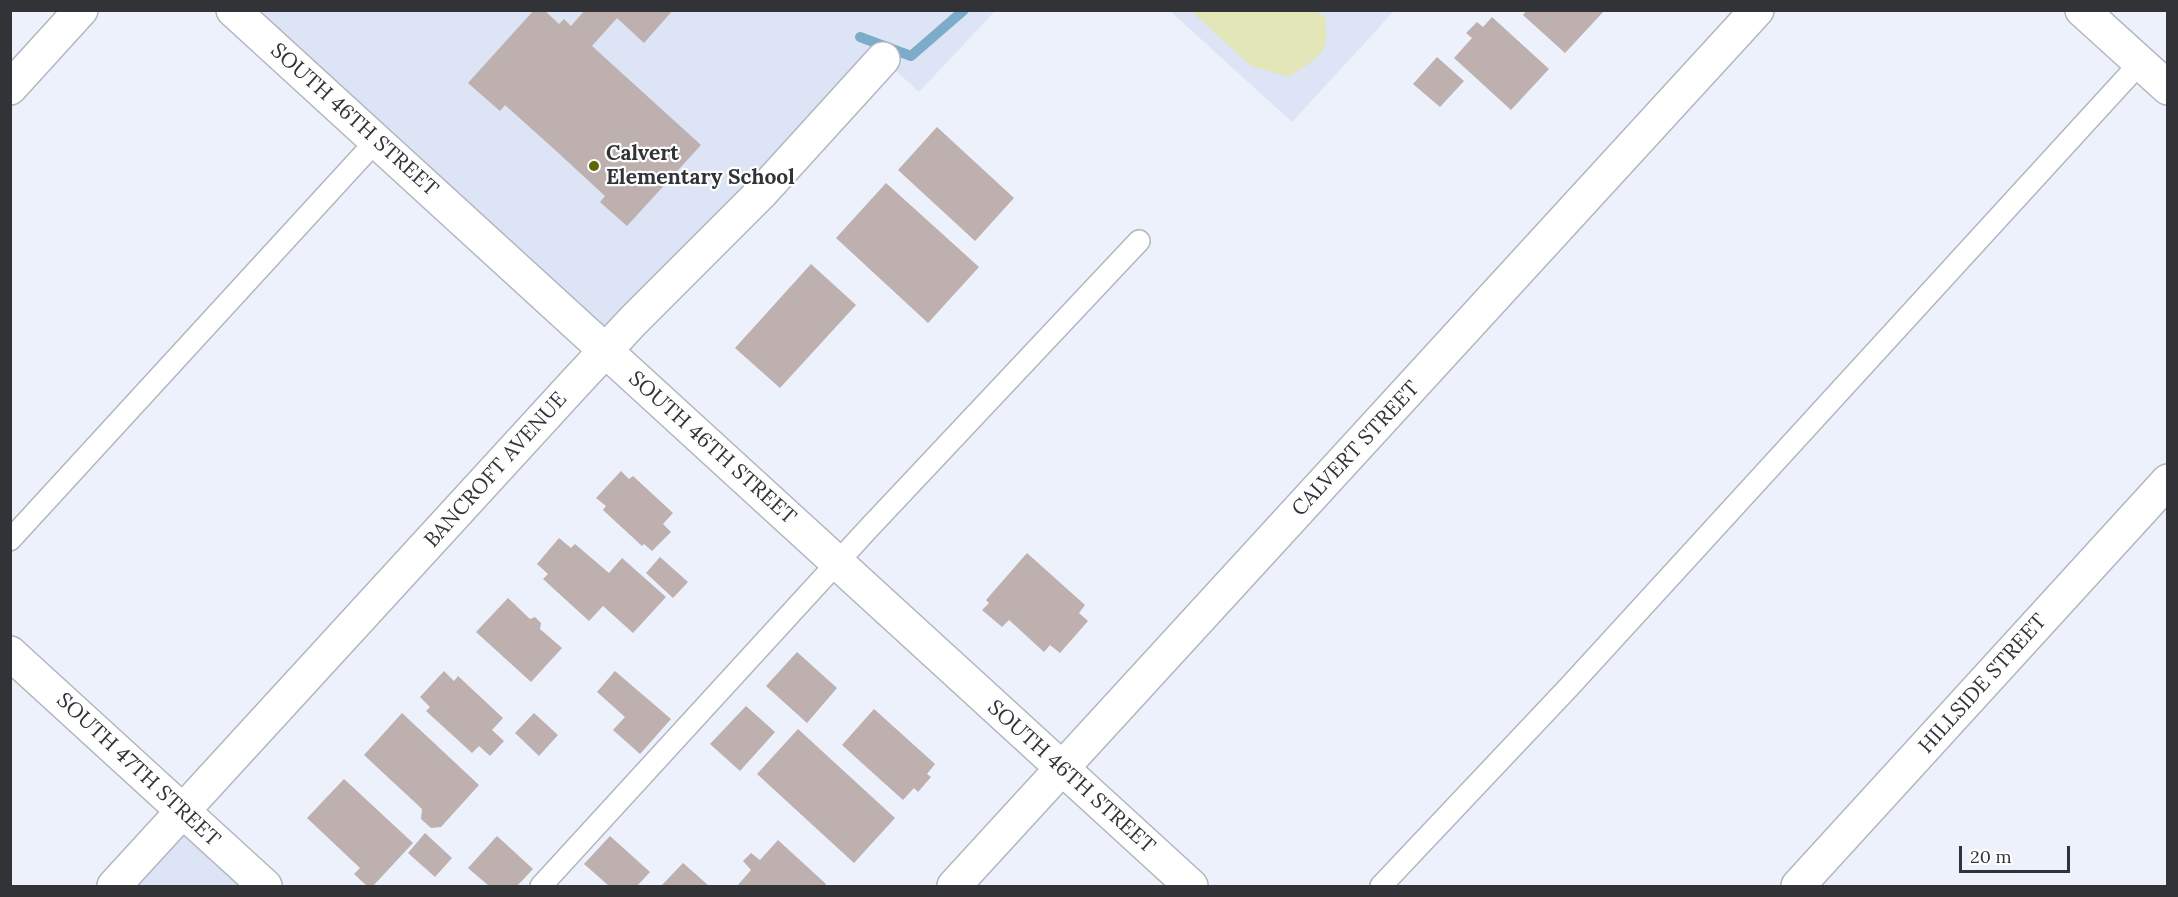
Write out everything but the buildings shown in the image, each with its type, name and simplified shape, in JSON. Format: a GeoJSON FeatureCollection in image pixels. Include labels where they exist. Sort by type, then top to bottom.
{"type":"FeatureCollection","features":[{"type":"Feature","properties":{"kind":"street"},"geometry":{"type":"LineString","coordinates":[[10,88],[81,10]]}},
{"type":"Feature","properties":{"kind":"street","name":"SOUTH 46TH STREET"},"geometry":{"type":"LineString","coordinates":[[233,10],[1191,886]]}},
{"type":"Feature","properties":{"kind":"street","name":"CALVERT STREET"},"geometry":{"type":"LineString","coordinates":[[954,886],[1337,471],[1757,10]]}},
{"type":"Feature","properties":{"kind":"street"},"geometry":{"type":"LineString","coordinates":[[2082,10],[2168,88]]}},
{"type":"Feature","properties":{"kind":"street","name":"BANCROFT AVENUE"},"geometry":{"type":"LineString","coordinates":[[114,886],[633,321],[763,191],[883,59]]}},
{"type":"Feature","properties":{"kind":"street","name":"HILLSIDE STREET"},"geometry":{"type":"LineString","coordinates":[[1798,886],[2168,481]]}},
{"type":"Feature","properties":{"kind":"street","name":"SOUTH 47TH STREET"},"geometry":{"type":"LineString","coordinates":[[10,653],[265,886]]}},
{"type":"Feature","properties":{"kind":"lane"},"geometry":{"type":"LineString","coordinates":[[1381,886],[1569,687],[2140,63]]}},
{"type":"Feature","properties":{"kind":"lane"},"geometry":{"type":"LineString","coordinates":[[10,540],[376,141]]}},
{"type":"Feature","properties":{"kind":"lane"},"geometry":{"type":"LineString","coordinates":[[541,886],[837,562],[1139,241]]}},
{"type":"Feature","properties":{"kind":"shaded area","name":"Calvert Elementary School"},"geometry":{"type":"Polygon","coordinates":[[[233,11],[995,11],[919,92],[883,59],[606,351],[233,11]]]}},
{"type":"Feature","properties":{"kind":"shaded area"},"geometry":{"type":"Polygon","coordinates":[[[1170,11],[1394,11],[1292,122],[1170,11]]]}},
{"type":"Feature","properties":{"kind":"shaded area"},"geometry":{"type":"Polygon","coordinates":[[[183,811],[265,886],[114,886],[183,811]]]}},
{"type":"Feature","properties":{"kind":"green space"},"geometry":{"type":"Polygon","coordinates":[[[1191,11],[1318,11],[1326,19],[1326,44],[1317,58],[1289,77],[1251,66],[1191,11]]]}},
{"type":"Feature","properties":{"kind":"waterway"},"geometry":{"type":"LineString","coordinates":[[860,37],[911,56],[964,10]]}},
{"type":"Feature","properties":{"kind":"place","name":"Calvert Elementary School"},"geometry":{"type":"Point","coordinates":[594,166]}}]}
